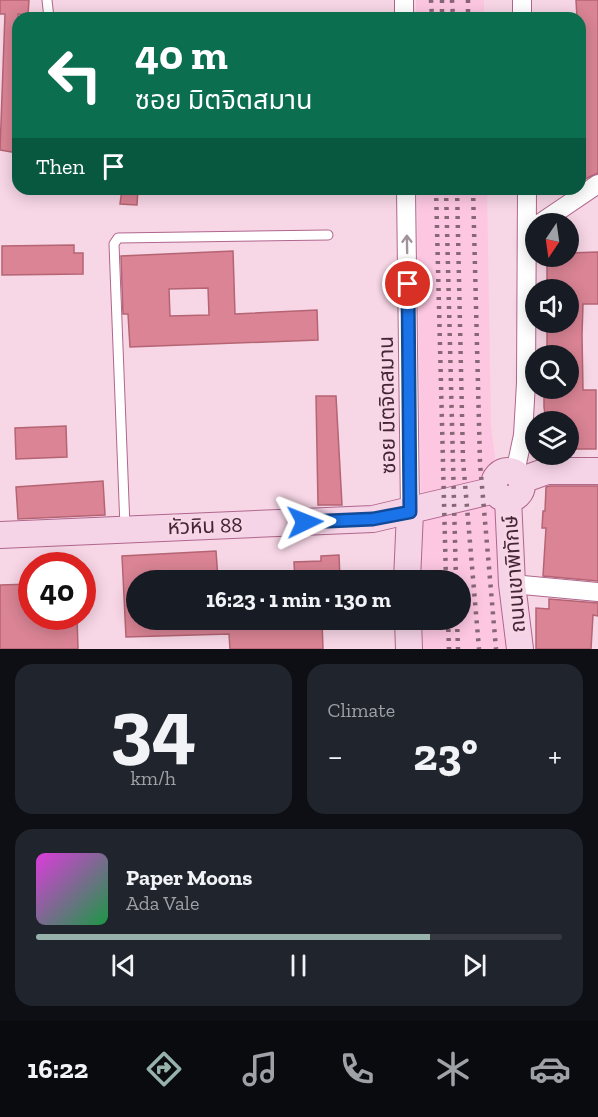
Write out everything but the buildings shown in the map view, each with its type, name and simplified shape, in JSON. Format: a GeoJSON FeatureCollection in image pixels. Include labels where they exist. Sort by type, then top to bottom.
{"type":"FeatureCollection","features":[{"type":"Feature","properties":{"kind":"street","name":"ซอย มิตจิตสมาน"},"geometry":{"type":"LineString","coordinates":[[406,195],[410,512]]}},
{"type":"Feature","properties":{"kind":"street"},"geometry":{"type":"LineString","coordinates":[[528,195],[532,213]]}},
{"type":"Feature","properties":{"kind":"street"},"geometry":{"type":"LineString","coordinates":[[554,213],[581,195]]}},
{"type":"Feature","properties":{"kind":"street"},"geometry":{"type":"LineString","coordinates":[[510,486],[523,435],[532,267]]}},
{"type":"Feature","properties":{"kind":"street","name":"หัวหิน 88"},"geometry":{"type":"LineString","coordinates":[[0,535],[373,519],[410,512],[510,486],[546,471],[598,471]]}},
{"type":"Feature","properties":{"kind":"street","name":"ถนนเขาพิทักษ์"},"geometry":{"type":"LineString","coordinates":[[510,486],[512,584],[520,649]]}},
{"type":"Feature","properties":{"kind":"street"},"geometry":{"type":"LineString","coordinates":[[407,570],[410,512]]}},
{"type":"Feature","properties":{"kind":"street"},"geometry":{"type":"LineString","coordinates":[[512,584],[598,592]]}},
{"type":"Feature","properties":{"kind":"street"},"geometry":{"type":"LineString","coordinates":[[408,630],[409,649]]}},
{"type":"Feature","properties":{"kind":"lane"},"geometry":{"type":"LineString","coordinates":[[125,530],[114,244],[118,238],[328,235]]}},
{"type":"Feature","properties":{"kind":"shaded area"},"geometry":{"type":"Polygon","coordinates":[[[416,0],[484,0],[484,12],[416,12],[416,0]]]}},
{"type":"Feature","properties":{"kind":"shaded area"},"geometry":{"type":"Polygon","coordinates":[[[417,195],[487,195],[491,426],[519,649],[423,649],[423,630],[471,630],[471,570],[422,570],[417,195]]]}},
{"type":"Feature","properties":{"kind":"railway"},"geometry":{"type":"LineString","coordinates":[[431,0],[432,12]]}},
{"type":"Feature","properties":{"kind":"railway"},"geometry":{"type":"LineString","coordinates":[[442,0],[442,12]]}},
{"type":"Feature","properties":{"kind":"railway"},"geometry":{"type":"LineString","coordinates":[[452,0],[453,12]]}},
{"type":"Feature","properties":{"kind":"railway"},"geometry":{"type":"LineString","coordinates":[[468,0],[468,12]]}},
{"type":"Feature","properties":{"kind":"railway"},"geometry":{"type":"LineString","coordinates":[[436,195],[446,570]]}},
{"type":"Feature","properties":{"kind":"railway"},"geometry":{"type":"LineString","coordinates":[[446,195],[456,570]]}},
{"type":"Feature","properties":{"kind":"railway"},"geometry":{"type":"LineString","coordinates":[[457,195],[463,460],[479,649]]}},
{"type":"Feature","properties":{"kind":"railway"},"geometry":{"type":"LineString","coordinates":[[473,195],[480,463],[496,649]]}},
{"type":"Feature","properties":{"kind":"railway"},"geometry":{"type":"LineString","coordinates":[[448,630],[449,649]]}},
{"type":"Feature","properties":{"kind":"railway"},"geometry":{"type":"LineString","coordinates":[[457,630],[458,649]]}},
{"type":"Feature","properties":{"kind":"route"},"geometry":{"type":"LineString","coordinates":[[305,522],[373,519],[410,512],[408,284]]}}]}
